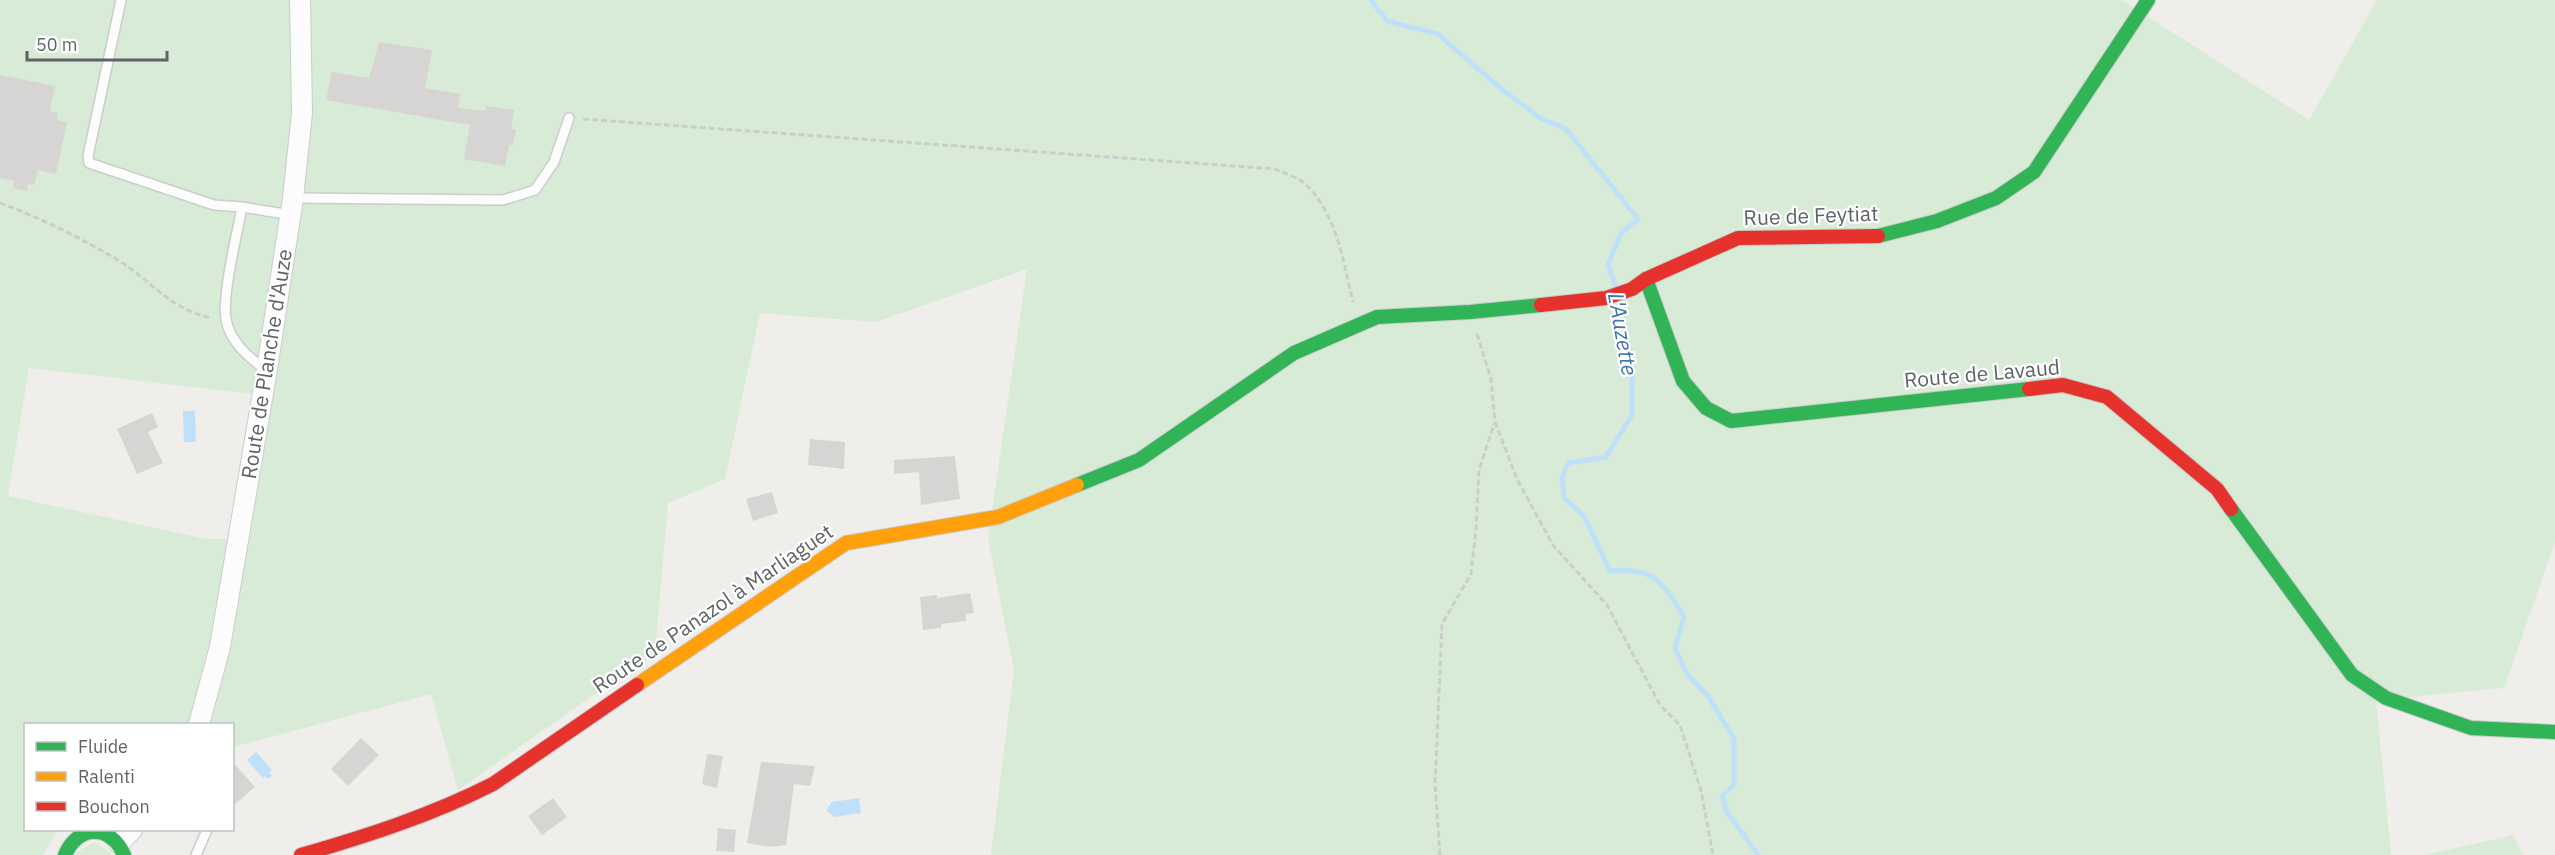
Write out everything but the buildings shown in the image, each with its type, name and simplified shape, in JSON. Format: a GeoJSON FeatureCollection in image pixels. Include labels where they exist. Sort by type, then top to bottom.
{"type":"FeatureCollection","features":[{"type":"Feature","properties":{"kind":"street","name":"Route de Planche d'Auze"},"geometry":{"type":"LineString","coordinates":[[199,723],[219,647],[267,369],[292,207],[302,112],[300,0]]}},
{"type":"Feature","properties":{"kind":"street","name":"Rue de Feytiat"},"geometry":{"type":"LineString","coordinates":[[1632,289],[1646,279],[1738,238],[1880,236],[1937,221],[1996,198],[2034,172],[2148,0]]}},
{"type":"Feature","properties":{"kind":"street","name":"Route de Lavaud"},"geometry":{"type":"LineString","coordinates":[[1646,279],[1683,381],[1706,408],[1731,421],[2063,385],[2107,397],[2217,489],[2352,675],[2386,698],[2471,728],[2555,732]]}},
{"type":"Feature","properties":{"kind":"street","name":"Route de Panazol à Marliaguet"},"geometry":{"type":"LineString","coordinates":[[301,855],[398,827],[461,801],[493,784],[846,543],[998,517],[1139,460],[1294,353],[1377,317],[1470,312],[1606,298],[1632,289]]}},
{"type":"Feature","properties":{"kind":"street"},"geometry":{"type":"LineString","coordinates":[[65,855],[70,843],[85,832],[104,832],[125,842]]}},
{"type":"Feature","properties":{"kind":"lane"},"geometry":{"type":"LineString","coordinates":[[121,0],[88,156],[89,162],[214,205],[292,207],[503,200],[535,190],[554,162],[569,118]]}},
{"type":"Feature","properties":{"kind":"lane"},"geometry":{"type":"LineString","coordinates":[[242,207],[225,303],[226,321],[231,334],[246,354],[267,369]]}},
{"type":"Feature","properties":{"kind":"lane"},"geometry":{"type":"LineString","coordinates":[[196,855],[207,831]]}},
{"type":"Feature","properties":{"kind":"path"},"geometry":{"type":"LineString","coordinates":[[569,118],[1275,169],[1303,182],[1324,207],[1338,242],[1358,326]]}},
{"type":"Feature","properties":{"kind":"path"},"geometry":{"type":"LineString","coordinates":[[0,203],[21,211],[117,259],[175,305],[196,315],[226,321]]}},
{"type":"Feature","properties":{"kind":"path"},"geometry":{"type":"LineString","coordinates":[[1470,312],[1491,379],[1495,422],[1517,479],[1553,545],[1607,605],[1660,705],[1680,725],[1701,791],[1713,855]]}},
{"type":"Feature","properties":{"kind":"path"},"geometry":{"type":"LineString","coordinates":[[1440,855],[1435,784],[1442,624],[1470,574],[1476,529],[1479,470],[1495,422]]}},
{"type":"Feature","properties":{"kind":"green space"},"geometry":{"type":"Polygon","coordinates":[[[0,0],[2122,0],[2309,120],[2377,0],[2555,0],[2555,542],[2504,688],[2376,700],[2391,855],[991,855],[1014,670],[988,538],[1027,269],[876,322],[760,313],[725,479],[668,503],[655,652],[458,790],[431,694],[234,747],[234,723],[24,723],[24,831],[57,831],[43,855],[0,855],[0,0]],[[29,368],[8,496],[206,539],[228,539],[254,394],[29,368]]]}},
{"type":"Feature","properties":{"kind":"green space"},"geometry":{"type":"Polygon","coordinates":[[[2513,835],[2523,855],[2425,855],[2513,835]]]}},
{"type":"Feature","properties":{"kind":"green space"},"geometry":{"type":"Polygon","coordinates":[[[95,842],[114,855],[76,855],[78,851],[95,842]]]}},
{"type":"Feature","properties":{"kind":"water"},"geometry":{"type":"Polygon","coordinates":[[[183,411],[195,411],[196,442],[184,442],[183,411]]]}},
{"type":"Feature","properties":{"kind":"water"},"geometry":{"type":"Polygon","coordinates":[[[256,752],[272,770],[269,772],[272,776],[268,779],[265,776],[263,778],[247,760],[256,752]]]}},
{"type":"Feature","properties":{"kind":"water"},"geometry":{"type":"Polygon","coordinates":[[[859,798],[861,813],[834,817],[826,810],[832,802],[859,798]]]}},
{"type":"Feature","properties":{"kind":"waterway","name":"L'Auzette"},"geometry":{"type":"LineString","coordinates":[[1371,0],[1387,21],[1438,34],[1499,87],[1540,118],[1565,128],[1638,219],[1621,233],[1608,265],[1615,285]]}},
{"type":"Feature","properties":{"kind":"waterway","name":"L'Auzette"},"geometry":{"type":"LineString","coordinates":[[1619,300],[1632,360],[1632,415],[1606,457],[1568,463],[1562,477],[1564,498],[1584,516],[1610,571],[1625,570],[1647,574],[1662,586],[1684,616],[1675,648],[1687,674],[1708,696],[1734,739],[1734,785],[1722,796],[1727,812],[1758,855]]}},
{"type":"Feature","properties":{"kind":"traffic: fast"},"geometry":{"type":"LineString","coordinates":[[1878,236],[1937,221],[1996,198],[2034,172],[2148,0]]}},
{"type":"Feature","properties":{"kind":"traffic: fast"},"geometry":{"type":"LineString","coordinates":[[1646,279],[1683,381],[1706,408],[1731,421],[2029,389]]}},
{"type":"Feature","properties":{"kind":"traffic: fast"},"geometry":{"type":"LineString","coordinates":[[1077,485],[1139,460],[1294,353],[1377,317],[1470,312],[1541,305]]}},
{"type":"Feature","properties":{"kind":"traffic: fast"},"geometry":{"type":"LineString","coordinates":[[2231,509],[2352,675],[2386,698],[2471,728],[2555,732]]}},
{"type":"Feature","properties":{"kind":"traffic: fast"},"geometry":{"type":"LineString","coordinates":[[65,855],[78,838],[86,833],[95,832],[103,833],[111,838],[124,855]]}},
{"type":"Feature","properties":{"kind":"traffic: slow"},"geometry":{"type":"LineString","coordinates":[[637,685],[846,543],[998,517],[1077,485]]}},
{"type":"Feature","properties":{"kind":"traffic: jam"},"geometry":{"type":"LineString","coordinates":[[1541,305],[1606,298],[1632,289],[1646,279],[1738,238],[1878,236]]}},
{"type":"Feature","properties":{"kind":"traffic: jam"},"geometry":{"type":"LineString","coordinates":[[2029,389],[2063,385],[2107,397],[2217,489],[2231,509]]}},
{"type":"Feature","properties":{"kind":"traffic: jam"},"geometry":{"type":"LineString","coordinates":[[301,855],[399,824],[447,806],[493,784],[637,685]]}}]}
